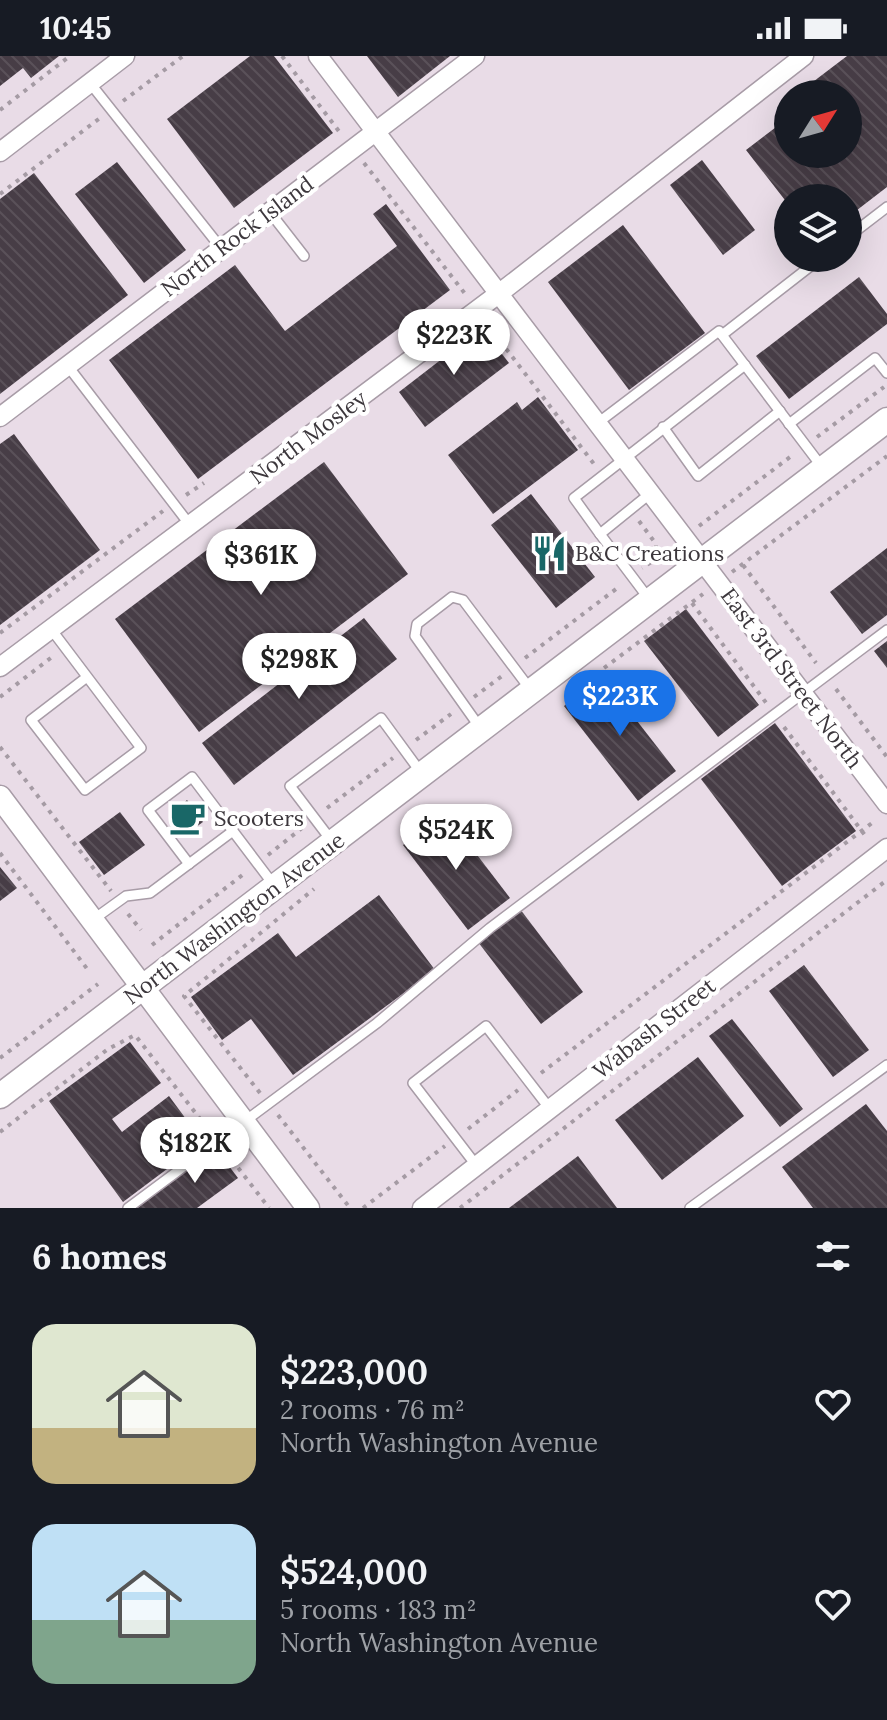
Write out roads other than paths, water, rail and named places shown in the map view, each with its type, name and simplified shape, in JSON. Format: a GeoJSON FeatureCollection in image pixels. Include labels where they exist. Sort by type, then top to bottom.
{"type":"FeatureCollection","features":[{"type":"Feature","properties":{"kind":"main road","name":"North Washington Avenue"},"geometry":{"type":"LineString","coordinates":[[0,1096],[887,420]]}},
{"type":"Feature","properties":{"kind":"street"},"geometry":{"type":"LineString","coordinates":[[0,152],[125,56]]}},
{"type":"Feature","properties":{"kind":"street","name":"East 3rd Street North"},"geometry":{"type":"LineString","coordinates":[[318,56],[705,561],[803,693],[883,811]]}},
{"type":"Feature","properties":{"kind":"street","name":"North Rock Island"},"geometry":{"type":"LineString","coordinates":[[0,417],[475,56]]}},
{"type":"Feature","properties":{"kind":"street","name":"North Mosley"},"geometry":{"type":"LineString","coordinates":[[0,667],[501,292],[804,56]]}},
{"type":"Feature","properties":{"kind":"street"},"geometry":{"type":"LineString","coordinates":[[0,797],[308,1208]]}},
{"type":"Feature","properties":{"kind":"street","name":"Wabash Street"},"geometry":{"type":"LineString","coordinates":[[422,1208],[883,852]]}},
{"type":"Feature","properties":{"kind":"lane"},"geometry":{"type":"LineString","coordinates":[[90,83],[221,248]]}},
{"type":"Feature","properties":{"kind":"lane"},"geometry":{"type":"LineString","coordinates":[[862,226],[887,207]]}},
{"type":"Feature","properties":{"kind":"lane"},"geometry":{"type":"LineString","coordinates":[[269,211],[304,256]]}},
{"type":"Feature","properties":{"kind":"lane"},"geometry":{"type":"LineString","coordinates":[[722,335],[803,272]]}},
{"type":"Feature","properties":{"kind":"lane"},"geometry":{"type":"LineString","coordinates":[[599,422],[719,331],[824,469]]}},
{"type":"Feature","properties":{"kind":"lane"},"geometry":{"type":"LineString","coordinates":[[789,424],[875,358],[887,373]]}},
{"type":"Feature","properties":{"kind":"lane"},"geometry":{"type":"LineString","coordinates":[[67,365],[190,525]]}},
{"type":"Feature","properties":{"kind":"lane"},"geometry":{"type":"LineString","coordinates":[[651,602],[574,498],[745,365]]}},
{"type":"Feature","properties":{"kind":"lane"},"geometry":{"type":"LineString","coordinates":[[663,427],[698,476],[780,411]]}},
{"type":"Feature","properties":{"kind":"lane"},"geometry":{"type":"LineString","coordinates":[[600,534],[652,492]]}},
{"type":"Feature","properties":{"kind":"lane"},"geometry":{"type":"LineString","coordinates":[[482,730],[415,636],[417,624],[452,597],[463,600],[532,692]]}},
{"type":"Feature","properties":{"kind":"lane"},"geometry":{"type":"LineString","coordinates":[[51,629],[141,748],[85,790],[31,720],[87,677]]}},
{"type":"Feature","properties":{"kind":"lane"},"geometry":{"type":"LineString","coordinates":[[128,1208],[377,1023],[490,928],[887,630]]}},
{"type":"Feature","properties":{"kind":"lane"},"geometry":{"type":"LineString","coordinates":[[333,843],[290,786],[381,718],[422,775]]}},
{"type":"Feature","properties":{"kind":"lane"},"geometry":{"type":"LineString","coordinates":[[189,864],[148,810],[192,777],[275,886]]}},
{"type":"Feature","properties":{"kind":"lane"},"geometry":{"type":"LineString","coordinates":[[94,919],[126,896],[150,893],[233,831]]}},
{"type":"Feature","properties":{"kind":"lane"},"geometry":{"type":"LineString","coordinates":[[476,1165],[413,1083],[486,1026],[550,1109]]}},
{"type":"Feature","properties":{"kind":"lane"},"geometry":{"type":"LineString","coordinates":[[690,1208],[887,1065]]}},
{"type":"Feature","properties":{"kind":"place","name":"B&C Creations"},"geometry":{"type":"Point","coordinates":[549,553]}},
{"type":"Feature","properties":{"kind":"place","name":"Scooters"},"geometry":{"type":"Point","coordinates":[188,818]}}]}
